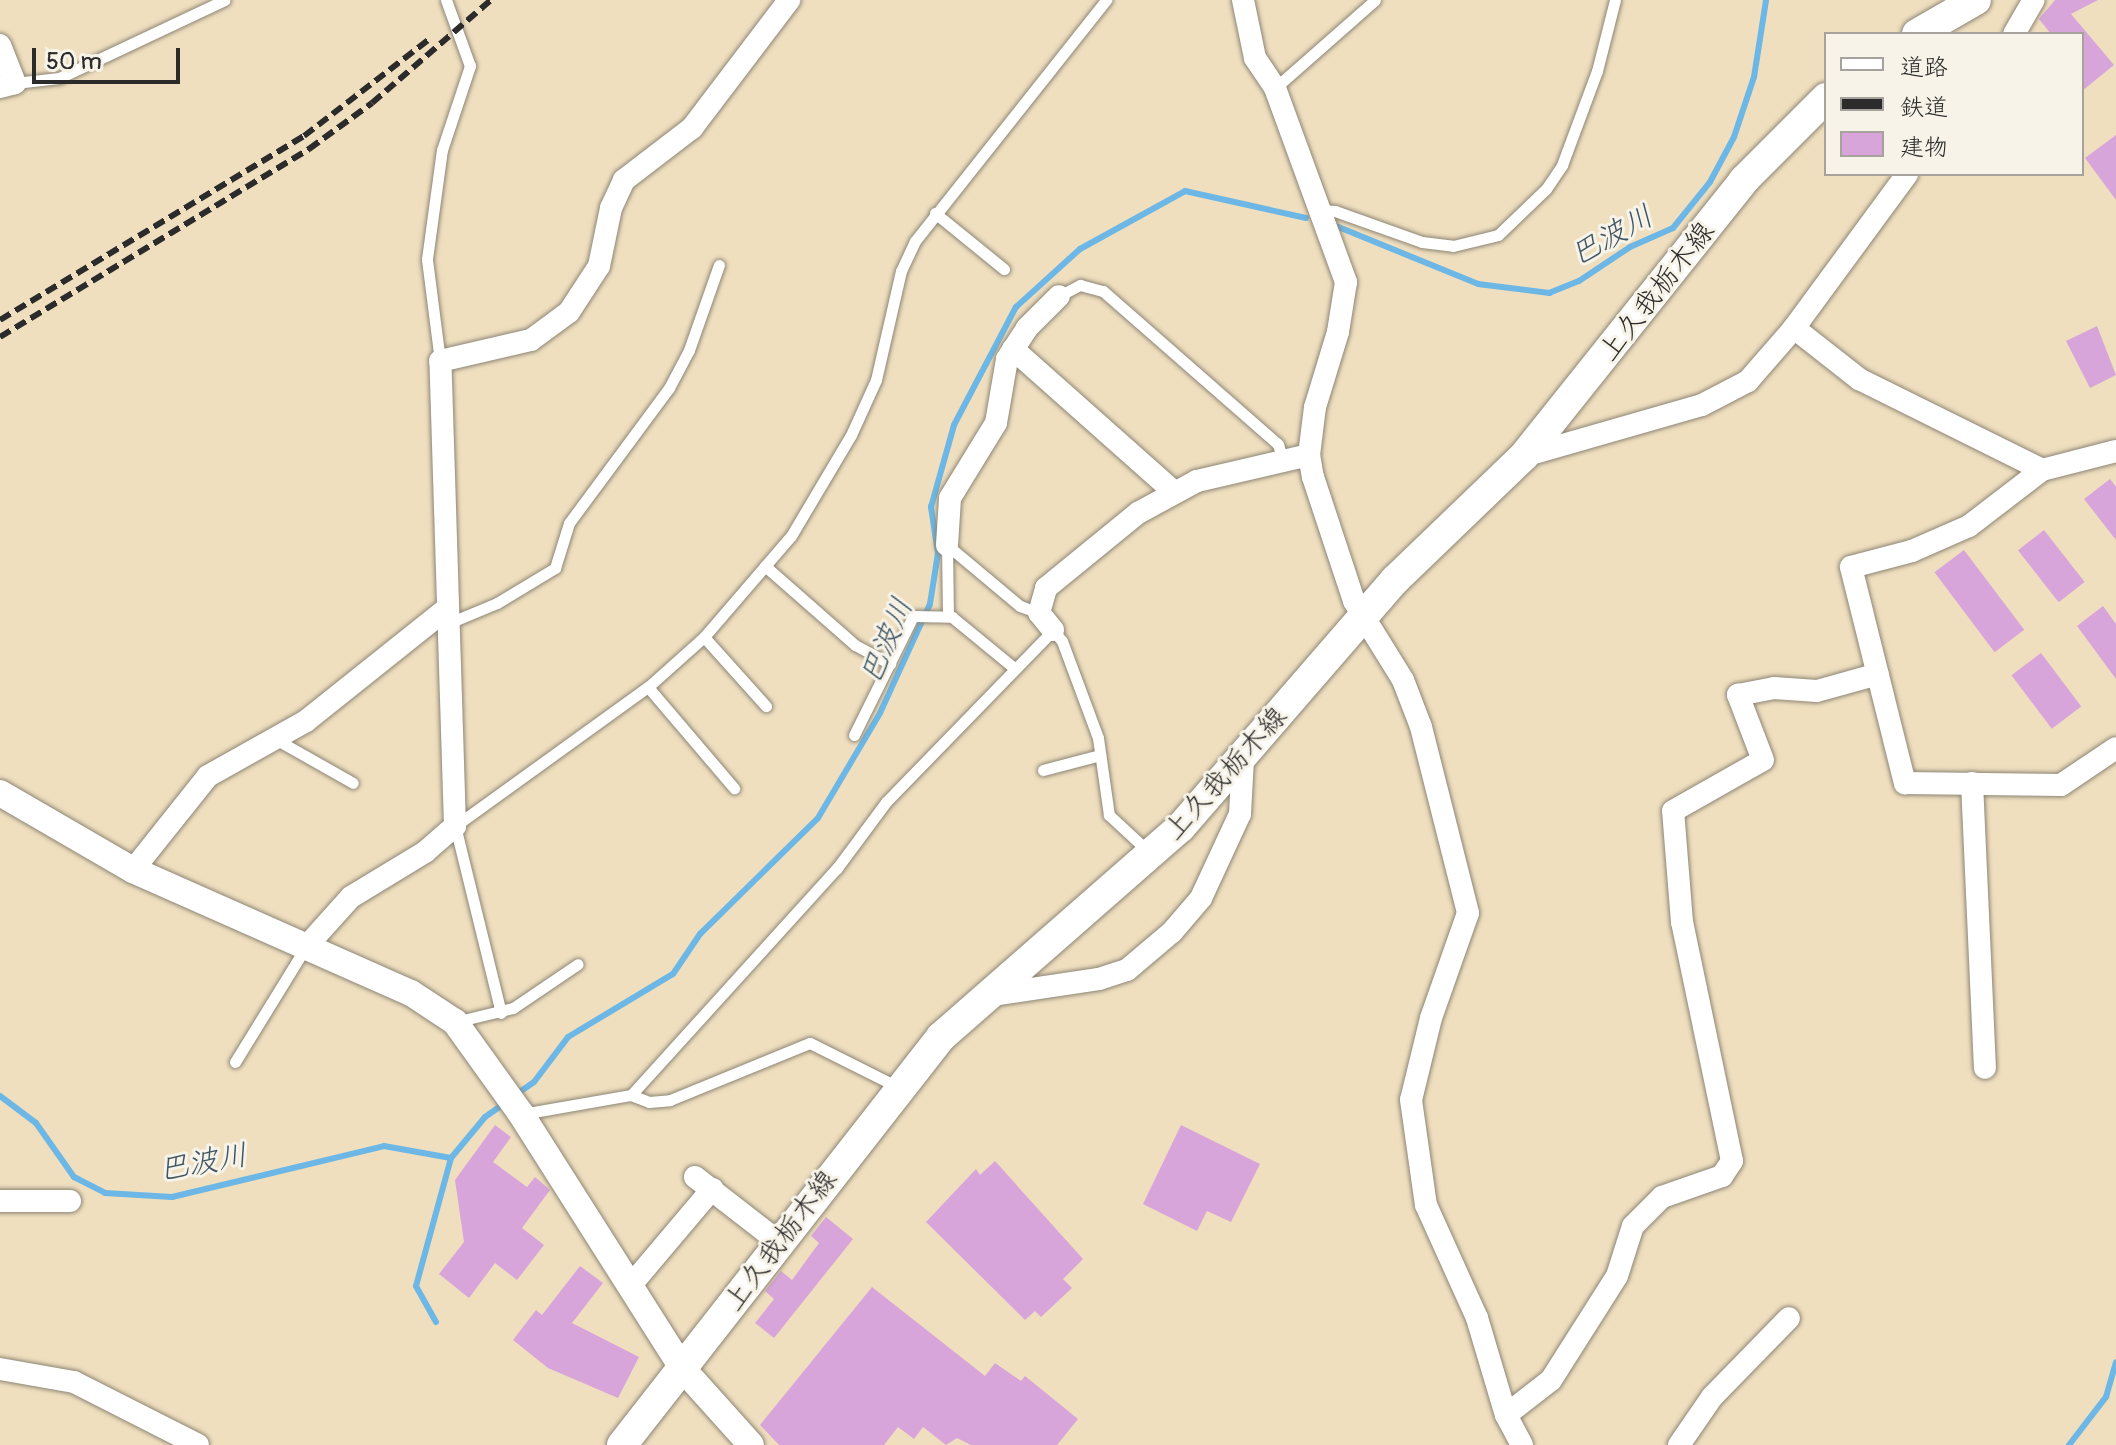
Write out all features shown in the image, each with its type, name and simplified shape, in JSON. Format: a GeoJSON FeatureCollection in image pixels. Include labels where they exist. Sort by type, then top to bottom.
{"type":"FeatureCollection","features":[{"type":"Feature","properties":{"kind":"main road"},"geometry":{"type":"LineString","coordinates":[[1920,32],[1976,0]]}},
{"type":"Feature","properties":{"kind":"main road","name":"上久我栃木線"},"geometry":{"type":"LineString","coordinates":[[622,1445],[899,1087],[984,996],[1152,855],[1243,759],[1364,616],[1524,456],[1744,180],[1824,100]]}},
{"type":"Feature","properties":{"kind":"street"},"geometry":{"type":"LineString","coordinates":[[306,947],[351,897],[425,852],[455,826],[440,361],[531,340],[569,312],[599,266],[611,208],[624,180],[692,128],[789,0]]}},
{"type":"Feature","properties":{"kind":"street"},"geometry":{"type":"LineString","coordinates":[[1243,0],[1255,58],[1275,88],[1346,282],[1338,332],[1315,407],[1309,455],[1354,601],[1403,680],[1421,727],[1468,913],[1431,1018],[1411,1100],[1426,1205],[1477,1318],[1506,1415],[1522,1445]]}},
{"type":"Feature","properties":{"kind":"street"},"geometry":{"type":"LineString","coordinates":[[2015,32],[2034,0]]}},
{"type":"Feature","properties":{"kind":"street"},"geometry":{"type":"LineString","coordinates":[[0,45],[7,85]]}},
{"type":"Feature","properties":{"kind":"street"},"geometry":{"type":"LineString","coordinates":[[1524,456],[1551,453],[1640,419],[1702,405],[1748,381],[1794,328],[1906,176]]}},
{"type":"Feature","properties":{"kind":"street"},"geometry":{"type":"LineString","coordinates":[[947,545],[950,498],[996,423],[1002,374],[1013,349],[1059,296]]}},
{"type":"Feature","properties":{"kind":"street"},"geometry":{"type":"LineString","coordinates":[[1794,328],[1859,379],[2042,470]]}},
{"type":"Feature","properties":{"kind":"street"},"geometry":{"type":"LineString","coordinates":[[1013,349],[1174,492]]}},
{"type":"Feature","properties":{"kind":"street"},"geometry":{"type":"LineString","coordinates":[[2116,451],[2042,470],[1969,526],[1912,551],[1851,567],[1905,783],[2061,785],[2116,748]]}},
{"type":"Feature","properties":{"kind":"street"},"geometry":{"type":"LineString","coordinates":[[1046,621],[1039,602],[1059,573],[1174,492],[1282,458],[1309,455]]}},
{"type":"Feature","properties":{"kind":"street"},"geometry":{"type":"LineString","coordinates":[[133,870],[208,776],[277,740],[447,617]]}},
{"type":"Feature","properties":{"kind":"street"},"geometry":{"type":"LineString","coordinates":[[1506,1415],[1551,1380],[1617,1276],[1633,1226],[1662,1197],[1722,1176],[1732,1161],[1682,922],[1673,811],[1763,760],[1738,695],[1774,688],[1817,691],[1878,674]]}},
{"type":"Feature","properties":{"kind":"street"},"geometry":{"type":"LineString","coordinates":[[984,996],[1099,979],[1127,970],[1172,932],[1201,898],[1240,814],[1243,759]]}},
{"type":"Feature","properties":{"kind":"street"},"geometry":{"type":"LineString","coordinates":[[1972,783],[1985,1068]]}},
{"type":"Feature","properties":{"kind":"street"},"geometry":{"type":"LineString","coordinates":[[0,793],[133,870],[411,993],[455,1022],[519,1111],[682,1368],[751,1445]]}},
{"type":"Feature","properties":{"kind":"street"},"geometry":{"type":"LineString","coordinates":[[631,1285],[704,1183],[780,1243]]}},
{"type":"Feature","properties":{"kind":"street"},"geometry":{"type":"LineString","coordinates":[[0,1201],[70,1201]]}},
{"type":"Feature","properties":{"kind":"street"},"geometry":{"type":"LineString","coordinates":[[1679,1445],[1712,1397],[1789,1318]]}},
{"type":"Feature","properties":{"kind":"street"},"geometry":{"type":"LineString","coordinates":[[0,1369],[74,1382],[198,1445]]}},
{"type":"Feature","properties":{"kind":"lane"},"geometry":{"type":"LineString","coordinates":[[7,85],[59,78],[225,0]]}},
{"type":"Feature","properties":{"kind":"lane"},"geometry":{"type":"LineString","coordinates":[[440,361],[427,259],[442,150],[470,66],[446,0]]}},
{"type":"Feature","properties":{"kind":"lane"},"geometry":{"type":"LineString","coordinates":[[501,1013],[455,826],[648,687],[704,637],[798,526],[851,435],[876,380],[901,271],[935,213],[1106,0]]}},
{"type":"Feature","properties":{"kind":"lane"},"geometry":{"type":"LineString","coordinates":[[1275,88],[1375,0]]}},
{"type":"Feature","properties":{"kind":"lane"},"geometry":{"type":"LineString","coordinates":[[1319,210],[1335,211],[1422,242],[1453,246],[1498,235],[1546,189],[1562,165],[1597,71],[1615,0]]}},
{"type":"Feature","properties":{"kind":"lane"},"geometry":{"type":"LineString","coordinates":[[935,213],[1004,269]]}},
{"type":"Feature","properties":{"kind":"lane"},"geometry":{"type":"LineString","coordinates":[[447,617],[497,603],[555,568],[569,523],[669,388],[689,350],[719,265]]}},
{"type":"Feature","properties":{"kind":"lane"},"geometry":{"type":"LineString","coordinates":[[1059,296],[1080,285],[1103,291],[1278,444],[1282,458]]}},
{"type":"Feature","properties":{"kind":"lane"},"geometry":{"type":"LineString","coordinates":[[944,615],[947,545]]}},
{"type":"Feature","properties":{"kind":"lane"},"geometry":{"type":"LineString","coordinates":[[947,545],[1020,606],[1046,621],[1082,693],[1100,755],[1109,815],[1152,855]]}},
{"type":"Feature","properties":{"kind":"lane"},"geometry":{"type":"LineString","coordinates":[[765,566],[855,645],[890,664]]}},
{"type":"Feature","properties":{"kind":"lane"},"geometry":{"type":"LineString","coordinates":[[854,735],[919,613],[944,615],[1014,668]]}},
{"type":"Feature","properties":{"kind":"lane"},"geometry":{"type":"LineString","coordinates":[[631,1095],[837,868],[886,802],[1014,668],[1046,621]]}},
{"type":"Feature","properties":{"kind":"lane"},"geometry":{"type":"LineString","coordinates":[[704,637],[766,706]]}},
{"type":"Feature","properties":{"kind":"lane"},"geometry":{"type":"LineString","coordinates":[[648,687],[734,788]]}},
{"type":"Feature","properties":{"kind":"lane"},"geometry":{"type":"LineString","coordinates":[[277,740],[353,783]]}},
{"type":"Feature","properties":{"kind":"lane"},"geometry":{"type":"LineString","coordinates":[[1043,770],[1100,755]]}},
{"type":"Feature","properties":{"kind":"lane"},"geometry":{"type":"LineString","coordinates":[[235,1062],[306,947]]}},
{"type":"Feature","properties":{"kind":"lane"},"geometry":{"type":"LineString","coordinates":[[455,1022],[501,1013],[578,964]]}},
{"type":"Feature","properties":{"kind":"lane"},"geometry":{"type":"LineString","coordinates":[[519,1111],[631,1095],[649,1102],[670,1100],[794,1045],[810,1043],[899,1087]]}},
{"type":"Feature","properties":{"kind":"building"},"geometry":{"type":"Polygon","coordinates":[[[2055,0],[2098,0],[2071,14],[2114,65],[2084,89],[2084,32],[2049,32],[2039,19],[2055,0]]]}},
{"type":"Feature","properties":{"kind":"building"},"geometry":{"type":"Polygon","coordinates":[[[2116,135],[2116,200],[2085,158],[2116,135]]]}},
{"type":"Feature","properties":{"kind":"building"},"geometry":{"type":"Polygon","coordinates":[[[2097,326],[2116,375],[2090,388],[2066,341],[2097,326]]]}},
{"type":"Feature","properties":{"kind":"building"},"geometry":{"type":"Polygon","coordinates":[[[2110,479],[2116,487],[2116,540],[2084,499],[2110,479]]]}},
{"type":"Feature","properties":{"kind":"building"},"geometry":{"type":"Polygon","coordinates":[[[2044,530],[2085,582],[2059,602],[2018,550],[2044,530]]]}},
{"type":"Feature","properties":{"kind":"building"},"geometry":{"type":"Polygon","coordinates":[[[1964,550],[2024,630],[1995,652],[1934,572],[1964,550]]]}},
{"type":"Feature","properties":{"kind":"building"},"geometry":{"type":"Polygon","coordinates":[[[2103,606],[2116,624],[2116,679],[2077,626],[2103,606]]]}},
{"type":"Feature","properties":{"kind":"building"},"geometry":{"type":"Polygon","coordinates":[[[2041,653],[2081,707],[2052,729],[2011,675],[2041,653]]]}},
{"type":"Feature","properties":{"kind":"building"},"geometry":{"type":"Polygon","coordinates":[[[495,1125],[511,1137],[493,1162],[527,1187],[535,1177],[550,1190],[522,1228],[544,1245],[517,1280],[495,1263],[469,1298],[439,1274],[464,1242],[455,1180],[495,1125]]]}},
{"type":"Feature","properties":{"kind":"building"},"geometry":{"type":"Polygon","coordinates":[[[1181,1125],[1260,1164],[1231,1222],[1207,1211],[1197,1231],[1143,1204],[1181,1125]]]}},
{"type":"Feature","properties":{"kind":"building"},"geometry":{"type":"Polygon","coordinates":[[[995,1161],[1083,1259],[1063,1279],[1072,1288],[1041,1317],[1035,1311],[1025,1320],[926,1222],[976,1169],[980,1175],[995,1161]]]}},
{"type":"Feature","properties":{"kind":"building"},"geometry":{"type":"Polygon","coordinates":[[[826,1217],[853,1239],[774,1338],[755,1323],[774,1299],[765,1291],[781,1271],[792,1280],[819,1243],[811,1236],[826,1217]]]}},
{"type":"Feature","properties":{"kind":"building"},"geometry":{"type":"Polygon","coordinates":[[[580,1266],[603,1283],[572,1323],[639,1357],[618,1398],[548,1368],[513,1340],[536,1310],[542,1315],[580,1266]]]}},
{"type":"Feature","properties":{"kind":"building"},"geometry":{"type":"Polygon","coordinates":[[[872,1287],[985,1376],[995,1363],[1021,1381],[1025,1376],[1078,1419],[1057,1445],[971,1445],[957,1438],[946,1445],[923,1427],[914,1439],[898,1427],[884,1445],[779,1445],[760,1425],[872,1287]]]}},
{"type":"Feature","properties":{"kind":"waterway","name":"巴波川"},"geometry":{"type":"LineString","coordinates":[[1336,226],[1478,284],[1549,293],[1579,281],[1630,247],[1673,228],[1710,182],[1734,137],[1754,77],[1766,0]]}},
{"type":"Feature","properties":{"kind":"waterway","name":"巴波川"},"geometry":{"type":"LineString","coordinates":[[514,1096],[534,1082],[568,1037],[673,974],[700,934],[818,818],[880,713],[930,604],[938,553],[931,507],[954,425],[1016,307],[1080,249],[1185,191],[1306,218]]}},
{"type":"Feature","properties":{"kind":"waterway","name":"巴波川"},"geometry":{"type":"LineString","coordinates":[[0,1096],[36,1123],[74,1177],[105,1193],[172,1197],[384,1146],[451,1158]]}},
{"type":"Feature","properties":{"kind":"waterway","name":"巴波川"},"geometry":{"type":"LineString","coordinates":[[436,1322],[416,1286],[451,1158],[485,1117],[505,1103]]}},
{"type":"Feature","properties":{"kind":"waterway"},"geometry":{"type":"LineString","coordinates":[[2069,1445],[2106,1397],[2116,1362]]}},
{"type":"Feature","properties":{"kind":"railway"},"geometry":{"type":"LineString","coordinates":[[0,337],[309,149],[372,103],[491,0]]}},
{"type":"Feature","properties":{"kind":"railway"},"geometry":{"type":"LineString","coordinates":[[0,320],[304,136],[431,38]]}}]}
